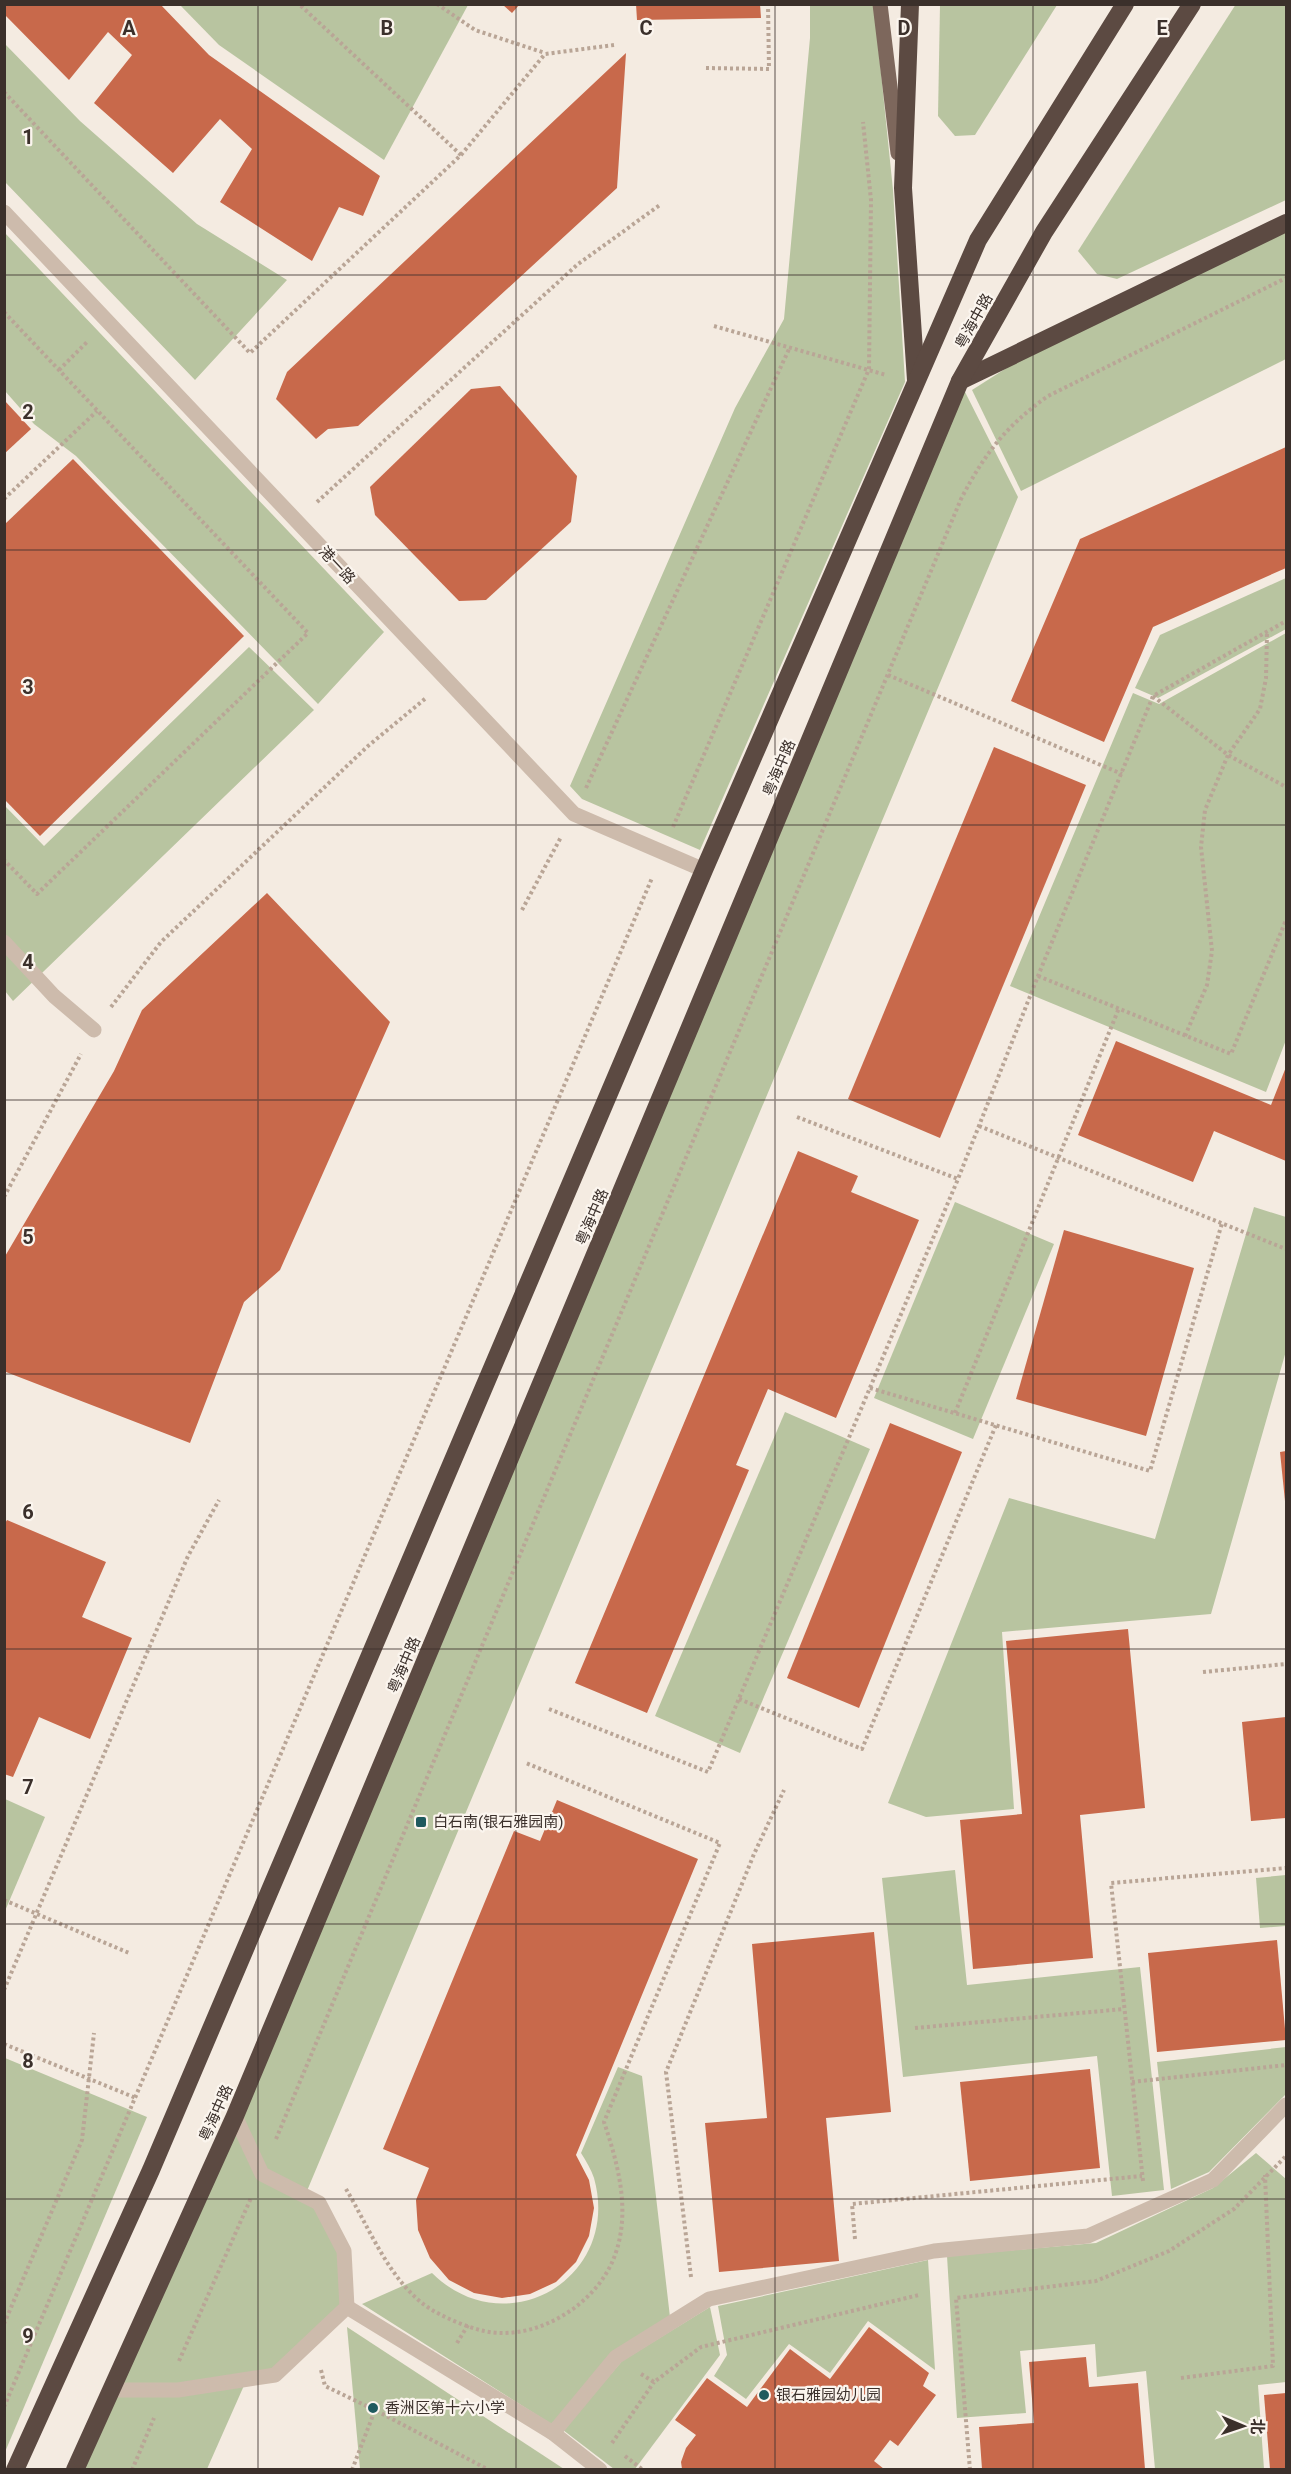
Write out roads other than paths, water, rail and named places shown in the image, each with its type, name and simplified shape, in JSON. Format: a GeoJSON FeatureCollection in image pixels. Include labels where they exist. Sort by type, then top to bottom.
{"type":"FeatureCollection","features":[{"type":"Feature","properties":{"kind":"highway"},"geometry":{"type":"LineString","coordinates":[[910,4],[903,188],[916,384]]}},
{"type":"Feature","properties":{"kind":"highway","name":"粤海中路"},"geometry":{"type":"LineString","coordinates":[[15,2469],[151,2170],[704,870],[978,240],[1125,4]]}},
{"type":"Feature","properties":{"kind":"highway","name":"粤海中路"},"geometry":{"type":"LineString","coordinates":[[75,2469],[235,2116],[960,381],[1044,232],[1192,4]]}},
{"type":"Feature","properties":{"kind":"highway"},"geometry":{"type":"LineString","coordinates":[[960,381],[1287,223]]}},
{"type":"Feature","properties":{"kind":"main road"},"geometry":{"type":"LineString","coordinates":[[880,4],[903,188]]}},
{"type":"Feature","properties":{"kind":"street","name":"港一路"},"geometry":{"type":"LineString","coordinates":[[4,212],[574,814],[704,870]]}},
{"type":"Feature","properties":{"kind":"street"},"geometry":{"type":"LineString","coordinates":[[4,942],[54,996],[94,1030]]}},
{"type":"Feature","properties":{"kind":"street"},"geometry":{"type":"LineString","coordinates":[[553,2433],[616,2357],[709,2300],[934,2251],[1088,2236],[1213,2180],[1287,2105]]}},
{"type":"Feature","properties":{"kind":"street"},"geometry":{"type":"LineString","coordinates":[[110,2390],[166,2391],[275,2375],[347,2307],[344,2251],[319,2204],[262,2174],[235,2116]]}},
{"type":"Feature","properties":{"kind":"street"},"geometry":{"type":"LineString","coordinates":[[347,2307],[553,2433],[600,2469]]}},
{"type":"Feature","properties":{"kind":"place","name":"白石南(银石雅园南)"},"geometry":{"type":"Point","coordinates":[421,1822]}},
{"type":"Feature","properties":{"kind":"place","name":"银石雅园幼儿园"},"geometry":{"type":"Point","coordinates":[764,2395]}},
{"type":"Feature","properties":{"kind":"place","name":"香洲区第十六小学"},"geometry":{"type":"Point","coordinates":[373,2408]}}]}
